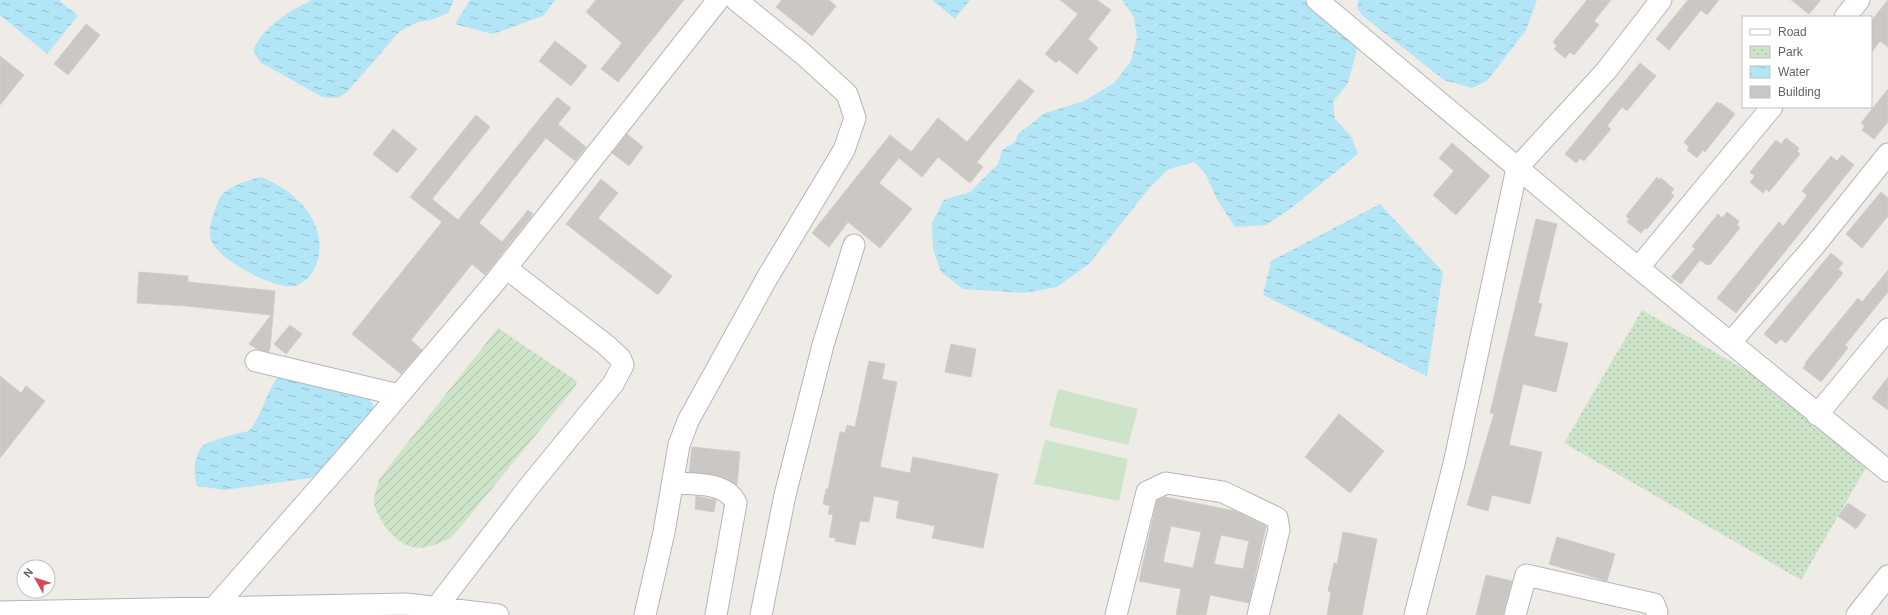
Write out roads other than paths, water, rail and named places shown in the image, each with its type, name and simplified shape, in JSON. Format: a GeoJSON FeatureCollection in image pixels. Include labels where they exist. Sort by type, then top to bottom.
{"type":"FeatureCollection","features":[{"type":"Feature","properties":{"kind":"street"},"geometry":{"type":"LineString","coordinates":[[227,610],[399,395],[506,268],[718,0]]}},
{"type":"Feature","properties":{"kind":"street"},"geometry":{"type":"LineString","coordinates":[[645,615],[673,483],[679,445],[688,421],[767,278],[844,150],[855,118],[847,94],[803,54],[736,0]]}},
{"type":"Feature","properties":{"kind":"street"},"geometry":{"type":"LineString","coordinates":[[1317,0],[1517,168],[1731,342],[1817,415],[1888,471]]}},
{"type":"Feature","properties":{"kind":"street"},"geometry":{"type":"LineString","coordinates":[[1415,615],[1454,464],[1517,168],[1606,71],[1661,0]]}},
{"type":"Feature","properties":{"kind":"street"},"geometry":{"type":"LineString","coordinates":[[1847,16],[1859,0]]}},
{"type":"Feature","properties":{"kind":"street"},"geometry":{"type":"LineString","coordinates":[[1639,268],[1771,108]]}},
{"type":"Feature","properties":{"kind":"street"},"geometry":{"type":"LineString","coordinates":[[1731,342],[1815,245],[1888,154]]}},
{"type":"Feature","properties":{"kind":"street"},"geometry":{"type":"LineString","coordinates":[[761,615],[785,495],[824,345],[854,245]]}},
{"type":"Feature","properties":{"kind":"street"},"geometry":{"type":"LineString","coordinates":[[436,608],[528,488],[613,384],[623,365],[620,358],[606,345],[506,268]]}},
{"type":"Feature","properties":{"kind":"street"},"geometry":{"type":"LineString","coordinates":[[1817,415],[1888,329]]}},
{"type":"Feature","properties":{"kind":"street"},"geometry":{"type":"LineString","coordinates":[[256,360],[399,395]]}},
{"type":"Feature","properties":{"kind":"street"},"geometry":{"type":"LineString","coordinates":[[673,483],[716,487],[732,496],[736,504],[716,615]]}},
{"type":"Feature","properties":{"kind":"street"},"geometry":{"type":"LineString","coordinates":[[1116,615],[1147,492],[1166,483],[1223,492],[1277,518],[1280,530],[1258,615]]}},
{"type":"Feature","properties":{"kind":"street"},"geometry":{"type":"LineString","coordinates":[[1516,615],[1526,575],[1654,604],[1657,612]]}},
{"type":"Feature","properties":{"kind":"street"},"geometry":{"type":"LineString","coordinates":[[1857,615],[1888,576]]}},
{"type":"Feature","properties":{"kind":"street"},"geometry":{"type":"LineString","coordinates":[[0,612],[373,610],[406,604],[498,615]]}},
{"type":"Feature","properties":{"kind":"water"},"geometry":{"type":"Polygon","coordinates":[[[0,0],[59,0],[78,16],[47,54],[0,15],[0,0]]]}},
{"type":"Feature","properties":{"kind":"water"},"geometry":{"type":"Polygon","coordinates":[[[312,0],[454,0],[448,13],[431,20],[418,22],[400,31],[347,92],[338,98],[322,97],[260,62],[253,50],[258,41],[278,20],[312,0]]]}},
{"type":"Feature","properties":{"kind":"water"},"geometry":{"type":"Polygon","coordinates":[[[470,0],[555,0],[543,16],[493,34],[455,24],[470,0]]]}},
{"type":"Feature","properties":{"kind":"water"},"geometry":{"type":"Polygon","coordinates":[[[932,0],[970,0],[955,19],[932,0]]]}},
{"type":"Feature","properties":{"kind":"water"},"geometry":{"type":"Polygon","coordinates":[[[1122,0],[1304,0],[1358,45],[1348,83],[1333,102],[1335,119],[1351,136],[1358,154],[1290,209],[1266,225],[1235,227],[1218,201],[1205,173],[1194,162],[1169,169],[1150,187],[1090,263],[1057,287],[1025,293],[963,289],[941,272],[933,249],[932,223],[944,200],[970,192],[998,164],[1002,150],[1015,142],[1018,134],[1045,113],[1084,101],[1114,83],[1131,61],[1137,37],[1134,17],[1122,0]]]}},
{"type":"Feature","properties":{"kind":"water"},"geometry":{"type":"Polygon","coordinates":[[[1359,0],[1537,0],[1526,30],[1487,81],[1472,88],[1444,80],[1363,16],[1357,8],[1359,0]]]}},
{"type":"Feature","properties":{"kind":"water"},"geometry":{"type":"Polygon","coordinates":[[[261,177],[285,190],[296,198],[313,219],[318,232],[319,245],[316,265],[309,277],[296,286],[287,286],[276,283],[250,273],[217,250],[211,239],[211,223],[219,199],[222,195],[226,191],[238,185],[261,177]]]}},
{"type":"Feature","properties":{"kind":"water"},"geometry":{"type":"Polygon","coordinates":[[[1380,204],[1443,272],[1427,376],[1263,295],[1271,261],[1380,204]]]}},
{"type":"Feature","properties":{"kind":"water"},"geometry":{"type":"Polygon","coordinates":[[[280,374],[369,398],[376,410],[326,468],[310,478],[225,490],[197,486],[195,465],[200,449],[212,441],[249,431],[258,417],[271,388],[280,374]]]}}]}
